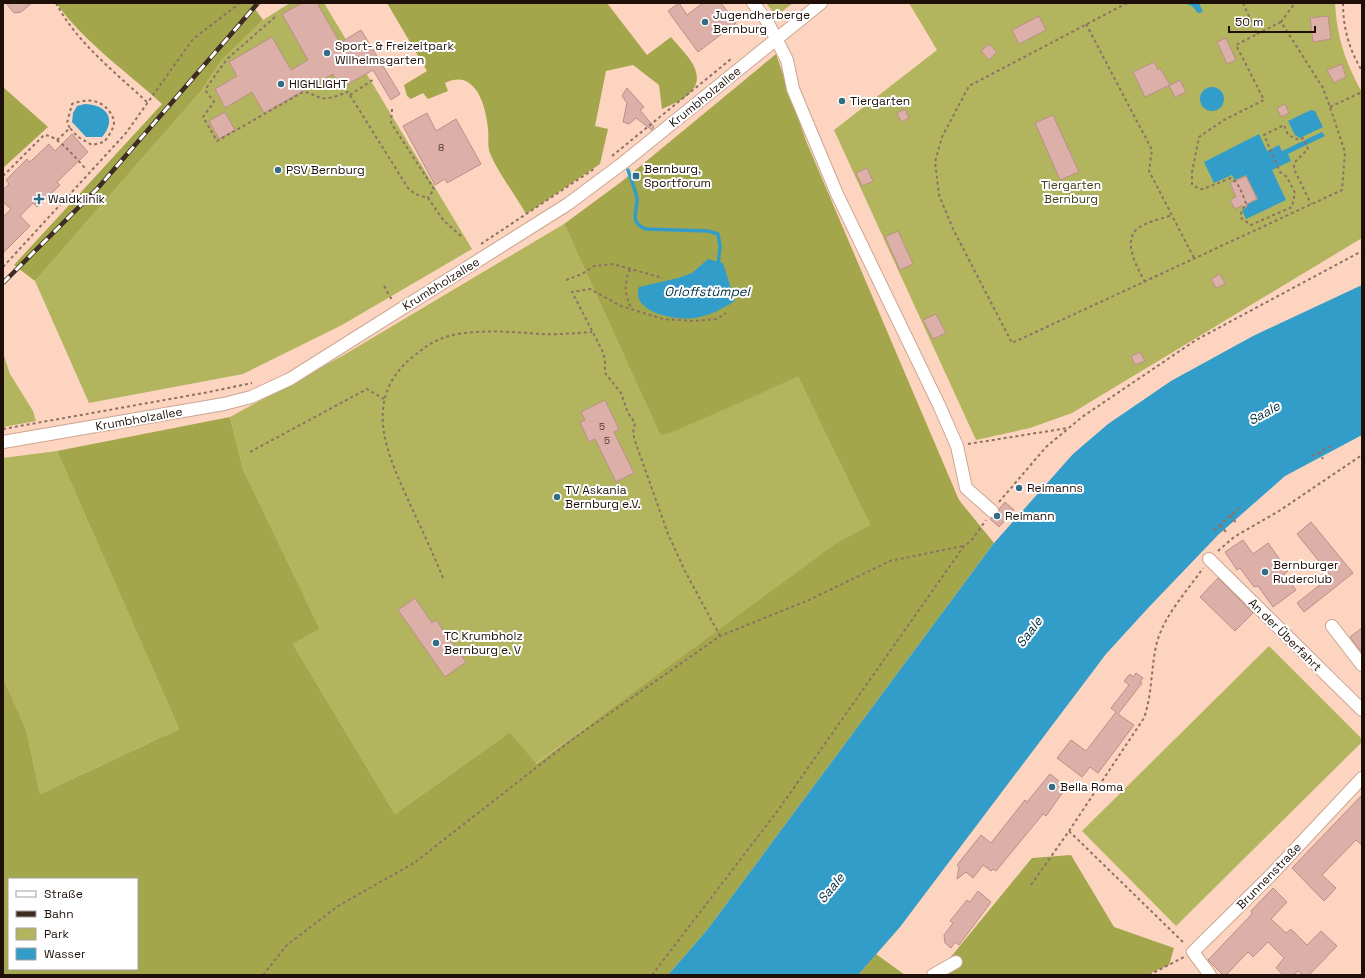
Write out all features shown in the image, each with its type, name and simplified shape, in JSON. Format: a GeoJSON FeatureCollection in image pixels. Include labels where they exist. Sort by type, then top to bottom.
{"type":"FeatureCollection","features":[{"type":"Feature","properties":{"kind":"street"},"geometry":{"type":"LineString","coordinates":[[753,3],[767,21],[787,60],[793,89],[837,194],[939,405],[957,446],[966,488],[992,511]]}},
{"type":"Feature","properties":{"kind":"street","name":"Krumbholzallee"},"geometry":{"type":"LineString","coordinates":[[3,442],[218,405],[251,397],[283,383],[568,204],[623,163],[821,3]]}},
{"type":"Feature","properties":{"kind":"street","name":"An der Überfahrt"},"geometry":{"type":"LineString","coordinates":[[1209,558],[1362,710]]}},
{"type":"Feature","properties":{"kind":"street"},"geometry":{"type":"LineString","coordinates":[[1332,626],[1362,665]]}},
{"type":"Feature","properties":{"kind":"street","name":"Brunnenstraße"},"geometry":{"type":"LineString","coordinates":[[1193,952],[1271,875],[1362,778]]}},
{"type":"Feature","properties":{"kind":"street"},"geometry":{"type":"LineString","coordinates":[[1193,952],[1210,975]]}},
{"type":"Feature","properties":{"kind":"street"},"geometry":{"type":"LineString","coordinates":[[933,975],[956,962]]}},
{"type":"Feature","properties":{"kind":"path"},"geometry":{"type":"LineString","coordinates":[[56,3],[65,22],[106,65],[148,103]]}},
{"type":"Feature","properties":{"kind":"path"},"geometry":{"type":"LineString","coordinates":[[3,267],[126,133],[193,39],[240,3]]}},
{"type":"Feature","properties":{"kind":"path"},"geometry":{"type":"LineString","coordinates":[[1127,3],[969,86],[942,137],[935,162],[939,195],[953,229],[1012,342],[1342,190],[1345,152],[1330,107],[1322,88],[1281,22]]}},
{"type":"Feature","properties":{"kind":"path"},"geometry":{"type":"LineString","coordinates":[[1243,3],[1257,34]]}},
{"type":"Feature","properties":{"kind":"path"},"geometry":{"type":"LineString","coordinates":[[1295,3],[1281,22],[1236,45],[1264,100],[1224,120],[1199,137],[1192,172],[1192,184],[1199,189],[1203,189],[1231,178],[1233,179],[1237,183],[1246,203],[1241,213],[1241,218],[1251,225],[1292,207],[1295,193],[1287,177],[1280,172],[1264,134],[1284,125],[1288,135],[1298,140],[1303,138],[1307,144],[1308,149],[1294,163],[1294,169],[1311,204]]}},
{"type":"Feature","properties":{"kind":"path"},"geometry":{"type":"LineString","coordinates":[[1343,3],[1343,17],[1348,42],[1362,71]]}},
{"type":"Feature","properties":{"kind":"path"},"geometry":{"type":"LineString","coordinates":[[275,17],[227,59],[207,87],[206,91],[214,102],[203,117],[217,141],[303,92],[310,92],[321,98],[327,99],[348,92],[408,188],[415,194],[428,198],[444,221],[462,237]]}},
{"type":"Feature","properties":{"kind":"path"},"geometry":{"type":"LineString","coordinates":[[1086,24],[1152,150],[1149,171],[1194,258]]}},
{"type":"Feature","properties":{"kind":"path"},"geometry":{"type":"LineString","coordinates":[[610,157],[735,56]]}},
{"type":"Feature","properties":{"kind":"path"},"geometry":{"type":"LineString","coordinates":[[350,95],[374,79]]}},
{"type":"Feature","properties":{"kind":"path"},"geometry":{"type":"LineString","coordinates":[[1330,107],[1362,92]]}},
{"type":"Feature","properties":{"kind":"path"},"geometry":{"type":"LineString","coordinates":[[91,100],[105,106],[111,113],[114,122],[110,134],[104,142],[92,145],[78,137],[70,128],[67,123],[72,104],[91,100]]}},
{"type":"Feature","properties":{"kind":"path"},"geometry":{"type":"LineString","coordinates":[[392,109],[391,123],[434,189],[428,198]]}},
{"type":"Feature","properties":{"kind":"path"},"geometry":{"type":"LineString","coordinates":[[57,140],[70,128]]}},
{"type":"Feature","properties":{"kind":"path"},"geometry":{"type":"LineString","coordinates":[[3,176],[44,135],[51,135],[86,169]]}},
{"type":"Feature","properties":{"kind":"path"},"geometry":{"type":"LineString","coordinates":[[480,244],[520,219],[597,166]]}},
{"type":"Feature","properties":{"kind":"path"},"geometry":{"type":"LineString","coordinates":[[1145,282],[1134,259],[1131,247],[1132,237],[1137,230],[1172,215]]}},
{"type":"Feature","properties":{"kind":"path"},"geometry":{"type":"LineString","coordinates":[[652,975],[779,809],[964,546],[971,541],[992,511],[1046,447],[1082,417],[1196,340],[1362,251]]}},
{"type":"Feature","properties":{"kind":"path"},"geometry":{"type":"LineString","coordinates":[[566,280],[582,274],[594,266],[613,264],[663,278]]}},
{"type":"Feature","properties":{"kind":"path"},"geometry":{"type":"LineString","coordinates":[[630,269],[626,280],[625,290],[632,309]]}},
{"type":"Feature","properties":{"kind":"path"},"geometry":{"type":"LineString","coordinates":[[384,286],[392,300]]}},
{"type":"Feature","properties":{"kind":"path"},"geometry":{"type":"LineString","coordinates":[[720,636],[685,571],[668,534],[635,441],[633,433],[635,423],[628,412],[621,393],[605,373],[605,359],[572,292],[590,289],[621,306],[663,319],[694,321],[716,319],[726,313]]}},
{"type":"Feature","properties":{"kind":"path"},"geometry":{"type":"LineString","coordinates":[[386,304],[396,297]]}},
{"type":"Feature","properties":{"kind":"path"},"geometry":{"type":"LineString","coordinates":[[443,578],[391,464],[382,419],[384,399],[399,369],[426,345],[439,339],[454,335],[483,333],[541,334],[592,332]]}},
{"type":"Feature","properties":{"kind":"path"},"geometry":{"type":"LineString","coordinates":[[3,429],[208,392],[255,382]]}},
{"type":"Feature","properties":{"kind":"path"},"geometry":{"type":"LineString","coordinates":[[250,452],[367,389],[384,399]]}},
{"type":"Feature","properties":{"kind":"path"},"geometry":{"type":"LineString","coordinates":[[957,446],[1069,428]]}},
{"type":"Feature","properties":{"kind":"path"},"geometry":{"type":"LineString","coordinates":[[1312,456],[1331,446]]}},
{"type":"Feature","properties":{"kind":"path"},"geometry":{"type":"LineString","coordinates":[[1319,452],[1323,459]]}},
{"type":"Feature","properties":{"kind":"path"},"geometry":{"type":"LineString","coordinates":[[1031,885],[1069,831],[1144,718],[1148,706],[1157,646],[1166,620],[1209,558],[1234,537],[1279,510],[1362,455]]}},
{"type":"Feature","properties":{"kind":"path"},"geometry":{"type":"LineString","coordinates":[[1214,530],[1240,507]]}},
{"type":"Feature","properties":{"kind":"path"},"geometry":{"type":"LineString","coordinates":[[1230,516],[1237,524]]}},
{"type":"Feature","properties":{"kind":"path"},"geometry":{"type":"LineString","coordinates":[[1220,525],[1228,533]]}},
{"type":"Feature","properties":{"kind":"path"},"geometry":{"type":"LineString","coordinates":[[263,975],[287,945],[338,906],[414,863],[573,739],[720,636],[809,600],[890,561],[964,546]]}},
{"type":"Feature","properties":{"kind":"path"},"geometry":{"type":"LineString","coordinates":[[1069,831],[1193,952],[1150,975]]}},
{"type":"Feature","properties":{"kind":"green space","name":"PSV Bernburg"},"geometry":{"type":"Polygon","coordinates":[[[290,3],[324,3],[472,249],[342,325],[243,374],[89,403],[35,281],[201,91],[221,61],[263,20],[290,3]]]}},
{"type":"Feature","properties":{"kind":"green space"},"geometry":{"type":"Polygon","coordinates":[[[766,3],[793,3],[776,16],[766,3]]]}},
{"type":"Feature","properties":{"kind":"green space","name":"Tiergarten Bernburg"},"geometry":{"type":"Polygon","coordinates":[[[909,3],[1335,3],[1343,49],[1362,92],[1362,238],[1072,413],[1030,428],[976,440],[834,130],[937,50],[909,3]]]}},
{"type":"Feature","properties":{"kind":"green space","name":"TV Askania Bernburg e.V."},"geometry":{"type":"Polygon","coordinates":[[[564,224],[660,435],[798,377],[870,525],[712,636],[535,764],[510,732],[395,814],[293,644],[320,629],[243,469],[230,417],[342,356],[564,224]]]}},
{"type":"Feature","properties":{"kind":"green space"},"geometry":{"type":"Polygon","coordinates":[[[3,353],[10,374],[33,411],[36,421],[3,427],[3,353]]]}},
{"type":"Feature","properties":{"kind":"green space"},"geometry":{"type":"Polygon","coordinates":[[[57,451],[179,729],[40,794],[26,729],[3,678],[3,458],[57,451]]]}},
{"type":"Feature","properties":{"kind":"green space"},"geometry":{"type":"Polygon","coordinates":[[[1269,646],[1362,739],[1362,742],[1176,926],[1082,831],[1269,646]]]}},
{"type":"Feature","properties":{"kind":"shaded area"},"geometry":{"type":"Polygon","coordinates":[[[56,3],[256,3],[255,9],[263,20],[221,61],[201,91],[35,281],[14,265],[162,104],[93,44],[67,17],[56,3]]]}},
{"type":"Feature","properties":{"kind":"shaded area"},"geometry":{"type":"Polygon","coordinates":[[[387,3],[607,3],[647,55],[671,37],[693,64],[697,79],[695,86],[689,94],[679,101],[662,109],[659,85],[633,65],[606,71],[595,126],[608,129],[600,164],[526,214],[497,168],[490,153],[485,110],[477,91],[471,85],[464,80],[455,80],[445,83],[448,91],[428,99],[423,93],[411,99],[407,96],[404,85],[427,71],[387,3]]]}},
{"type":"Feature","properties":{"kind":"shaded area"},"geometry":{"type":"Polygon","coordinates":[[[776,54],[806,141],[959,500],[994,543],[707,930],[668,975],[3,975],[3,678],[26,729],[40,794],[179,729],[57,451],[230,417],[243,469],[320,629],[293,644],[395,814],[510,732],[536,764],[834,545],[870,525],[798,377],[670,433],[660,435],[564,224],[621,182],[776,54]]]}},
{"type":"Feature","properties":{"kind":"shaded area"},"geometry":{"type":"Polygon","coordinates":[[[3,87],[48,127],[3,168],[3,87]]]}},
{"type":"Feature","properties":{"kind":"shaded area"},"geometry":{"type":"Polygon","coordinates":[[[1071,855],[1114,927],[1174,948],[1169,965],[1146,975],[936,975],[1032,858],[1071,855]]]}},
{"type":"Feature","properties":{"kind":"shaded area"},"geometry":{"type":"Polygon","coordinates":[[[876,954],[905,975],[858,975],[876,954]]]}},
{"type":"Feature","properties":{"kind":"water"},"geometry":{"type":"Polygon","coordinates":[[[1184,3],[1199,3],[1203,12],[1198,13],[1192,6],[1184,3]]]}},
{"type":"Feature","properties":{"kind":"water"},"geometry":{"type":"Polygon","coordinates":[[[1212,87],[1221,90],[1224,99],[1221,108],[1212,111],[1203,108],[1200,99],[1203,90],[1212,87]]]}},
{"type":"Feature","properties":{"kind":"water"},"geometry":{"type":"Polygon","coordinates":[[[85,104],[99,107],[107,114],[109,124],[102,137],[86,137],[72,122],[73,113],[77,106],[85,104]]]}},
{"type":"Feature","properties":{"kind":"water"},"geometry":{"type":"Polygon","coordinates":[[[1311,110],[1315,111],[1323,127],[1300,138],[1295,135],[1288,121],[1311,110]]]}},
{"type":"Feature","properties":{"kind":"water"},"geometry":{"type":"Polygon","coordinates":[[[1322,132],[1325,136],[1288,154],[1291,161],[1272,170],[1286,200],[1246,219],[1242,210],[1246,208],[1248,204],[1258,199],[1246,175],[1235,180],[1232,175],[1214,183],[1204,162],[1259,134],[1267,151],[1279,145],[1282,151],[1322,132]]]}},
{"type":"Feature","properties":{"kind":"water","name":"Orloffstümpel"},"geometry":{"type":"Polygon","coordinates":[[[708,259],[723,263],[735,301],[721,309],[701,317],[687,319],[657,313],[648,309],[641,303],[638,296],[639,287],[678,278],[692,273],[708,259]]]}},
{"type":"Feature","properties":{"kind":"water","name":"Saale"},"geometry":{"type":"Polygon","coordinates":[[[1362,285],[1362,435],[1285,476],[1218,535],[1149,607],[1106,654],[900,927],[858,975],[668,975],[707,930],[994,543],[1073,454],[1108,424],[1171,381],[1253,336],[1362,285]]]}},
{"type":"Feature","properties":{"kind":"building"},"geometry":{"type":"Polygon","coordinates":[[[6,3],[32,3],[21,12],[14,13],[6,3]]]}},
{"type":"Feature","properties":{"kind":"building"},"geometry":{"type":"Polygon","coordinates":[[[302,3],[317,3],[340,43],[361,30],[400,94],[391,100],[373,70],[341,88],[333,74],[264,113],[252,92],[225,108],[215,89],[237,76],[229,62],[272,37],[291,70],[308,60],[282,14],[302,3]]]}},
{"type":"Feature","properties":{"kind":"building"},"geometry":{"type":"Polygon","coordinates":[[[679,3],[687,15],[703,3],[721,3],[736,23],[698,52],[668,11],[679,3]]]}},
{"type":"Feature","properties":{"kind":"building"},"geometry":{"type":"Polygon","coordinates":[[[1039,16],[1046,30],[1019,44],[1012,30],[1039,16]]]}},
{"type":"Feature","properties":{"kind":"building"},"geometry":{"type":"Polygon","coordinates":[[[1328,16],[1331,39],[1313,42],[1310,18],[1328,16]]]}},
{"type":"Feature","properties":{"kind":"building"},"geometry":{"type":"Polygon","coordinates":[[[1226,38],[1236,60],[1227,64],[1217,42],[1226,38]]]}},
{"type":"Feature","properties":{"kind":"building"},"geometry":{"type":"Polygon","coordinates":[[[989,44],[997,52],[989,60],[981,51],[989,44]]]}},
{"type":"Feature","properties":{"kind":"building"},"geometry":{"type":"Polygon","coordinates":[[[1154,62],[1158,70],[1160,68],[1170,85],[1145,97],[1133,72],[1154,62]]]}},
{"type":"Feature","properties":{"kind":"building"},"geometry":{"type":"Polygon","coordinates":[[[1342,64],[1346,77],[1334,83],[1327,70],[1342,64]]]}},
{"type":"Feature","properties":{"kind":"building"},"geometry":{"type":"Polygon","coordinates":[[[1180,80],[1186,92],[1175,97],[1169,86],[1180,80]]]}},
{"type":"Feature","properties":{"kind":"building"},"geometry":{"type":"Polygon","coordinates":[[[627,88],[644,107],[640,110],[654,127],[652,130],[636,118],[629,124],[623,122],[627,103],[622,96],[627,88]]]}},
{"type":"Feature","properties":{"kind":"building"},"geometry":{"type":"Polygon","coordinates":[[[1285,104],[1289,113],[1281,117],[1277,108],[1285,104]]]}},
{"type":"Feature","properties":{"kind":"building"},"geometry":{"type":"Polygon","coordinates":[[[905,109],[909,118],[901,122],[897,113],[905,109]]]}},
{"type":"Feature","properties":{"kind":"building"},"geometry":{"type":"Polygon","coordinates":[[[225,112],[235,130],[219,139],[209,121],[225,112]]]}},
{"type":"Feature","properties":{"kind":"building"},"geometry":{"type":"Polygon","coordinates":[[[427,113],[436,131],[456,119],[481,164],[447,183],[445,179],[435,185],[403,126],[427,113]]]}},
{"type":"Feature","properties":{"kind":"building"},"geometry":{"type":"Polygon","coordinates":[[[1053,115],[1079,172],[1060,180],[1035,123],[1053,115]]]}},
{"type":"Feature","properties":{"kind":"building"},"geometry":{"type":"Polygon","coordinates":[[[72,134],[88,152],[57,182],[60,185],[37,207],[33,203],[20,216],[30,226],[3,253],[3,217],[11,209],[3,202],[3,190],[9,184],[6,180],[27,159],[30,162],[49,144],[55,151],[72,134]]]}},
{"type":"Feature","properties":{"kind":"building"},"geometry":{"type":"Polygon","coordinates":[[[867,168],[873,181],[862,186],[856,173],[867,168]]]}},
{"type":"Feature","properties":{"kind":"building"},"geometry":{"type":"Polygon","coordinates":[[[1246,176],[1257,199],[1247,204],[1245,208],[1241,206],[1235,209],[1230,200],[1236,197],[1230,183],[1246,176]]]}},
{"type":"Feature","properties":{"kind":"building"},"geometry":{"type":"Polygon","coordinates":[[[898,231],[913,264],[900,270],[885,237],[898,231]]]}},
{"type":"Feature","properties":{"kind":"building"},"geometry":{"type":"Polygon","coordinates":[[[1220,274],[1225,284],[1216,288],[1211,279],[1220,274]]]}},
{"type":"Feature","properties":{"kind":"building"},"geometry":{"type":"Polygon","coordinates":[[[936,314],[946,333],[933,339],[923,320],[936,314]]]}},
{"type":"Feature","properties":{"kind":"building"},"geometry":{"type":"Polygon","coordinates":[[[1140,352],[1145,361],[1135,365],[1131,356],[1140,352]]]}},
{"type":"Feature","properties":{"kind":"building"},"geometry":{"type":"Polygon","coordinates":[[[605,400],[619,429],[614,432],[634,473],[616,482],[595,439],[589,442],[580,422],[585,420],[581,412],[605,400]]]}},
{"type":"Feature","properties":{"kind":"building"},"geometry":{"type":"Polygon","coordinates":[[[1005,502],[1014,510],[999,527],[990,519],[997,516],[999,509],[1005,502]]]}},
{"type":"Feature","properties":{"kind":"building"},"geometry":{"type":"Polygon","coordinates":[[[1311,522],[1353,573],[1304,612],[1297,603],[1331,576],[1297,534],[1311,522]]]}},
{"type":"Feature","properties":{"kind":"building","name":"Bernburger Ruderclub"},"geometry":{"type":"Polygon","coordinates":[[[1243,540],[1253,554],[1268,543],[1288,571],[1284,574],[1296,590],[1273,607],[1258,586],[1254,587],[1240,568],[1237,570],[1225,552],[1243,540]]]}},
{"type":"Feature","properties":{"kind":"building"},"geometry":{"type":"Polygon","coordinates":[[[1218,578],[1253,613],[1235,631],[1200,597],[1218,578]]]}},
{"type":"Feature","properties":{"kind":"building","name":"TC Krumbholz Bernburg e. V"},"geometry":{"type":"Polygon","coordinates":[[[415,598],[432,623],[436,620],[466,662],[445,677],[398,610],[415,598]]]}},
{"type":"Feature","properties":{"kind":"building"},"geometry":{"type":"Polygon","coordinates":[[[1362,628],[1362,653],[1350,637],[1362,628]]]}},
{"type":"Feature","properties":{"kind":"building"},"geometry":{"type":"Polygon","coordinates":[[[1136,673],[1143,678],[1140,682],[1142,683],[1118,714],[1134,725],[1098,773],[1090,767],[1082,777],[1057,758],[1071,740],[1086,751],[1116,712],[1111,708],[1129,685],[1124,681],[1130,674],[1133,677],[1136,673]]]}},
{"type":"Feature","properties":{"kind":"building"},"geometry":{"type":"Polygon","coordinates":[[[1050,774],[1064,785],[1060,790],[1063,792],[1046,816],[1043,814],[996,871],[993,869],[991,871],[983,865],[973,878],[966,872],[957,879],[959,867],[957,865],[981,835],[991,843],[1025,800],[1027,802],[1050,774]]]}},
{"type":"Feature","properties":{"kind":"building"},"geometry":{"type":"Polygon","coordinates":[[[1362,795],[1362,845],[1356,840],[1322,875],[1336,888],[1324,901],[1292,868],[1362,795]]]}},
{"type":"Feature","properties":{"kind":"building"},"geometry":{"type":"Polygon","coordinates":[[[1273,888],[1287,902],[1271,919],[1286,933],[1291,929],[1307,945],[1321,931],[1337,946],[1309,975],[1303,975],[1298,971],[1294,975],[1283,975],[1276,968],[1284,958],[1268,942],[1253,957],[1248,952],[1226,975],[1223,975],[1208,960],[1252,914],[1251,911],[1273,888]]]}},
{"type":"Feature","properties":{"kind":"building"},"geometry":{"type":"Polygon","coordinates":[[[978,891],[991,902],[959,945],[955,942],[951,948],[945,943],[944,935],[953,923],[950,921],[967,900],[970,902],[978,891]]]}},
{"type":"Feature","properties":{"kind":"waterway"},"geometry":{"type":"LineString","coordinates":[[628,170],[637,198],[635,216],[637,223],[646,229],[708,231],[718,234],[720,246],[718,266]]}},
{"type":"Feature","properties":{"kind":"railway"},"geometry":{"type":"LineString","coordinates":[[3,283],[97,189],[258,3]]}},
{"type":"Feature","properties":{"kind":"place","name":"Jugendherberge Bernburg"},"geometry":{"type":"Point","coordinates":[705,22]}},
{"type":"Feature","properties":{"kind":"place","name":"Sport- & Freizeitpark Wilhelmsgarten"},"geometry":{"type":"Point","coordinates":[327,53]}},
{"type":"Feature","properties":{"kind":"place","name":"HIGHLIGHT"},"geometry":{"type":"Point","coordinates":[281,84]}},
{"type":"Feature","properties":{"kind":"place","name":"Tiergarten"},"geometry":{"type":"Point","coordinates":[842,101]}},
{"type":"Feature","properties":{"kind":"place","name":"PSV Bernburg"},"geometry":{"type":"Point","coordinates":[278,170]}},
{"type":"Feature","properties":{"kind":"place","name":"Bernburg, Sportforum"},"geometry":{"type":"Point","coordinates":[636,176]}},
{"type":"Feature","properties":{"kind":"place","name":"Waldklinik"},"geometry":{"type":"Point","coordinates":[39,199]}},
{"type":"Feature","properties":{"kind":"place","name":"Reimanns"},"geometry":{"type":"Point","coordinates":[1019,488]}},
{"type":"Feature","properties":{"kind":"place","name":"TV Askania Bernburg e.V."},"geometry":{"type":"Point","coordinates":[557,497]}},
{"type":"Feature","properties":{"kind":"place","name":"Reimann"},"geometry":{"type":"Point","coordinates":[997,516]}},
{"type":"Feature","properties":{"kind":"place","name":"Bernburger Ruderclub"},"geometry":{"type":"Point","coordinates":[1265,572]}},
{"type":"Feature","properties":{"kind":"place","name":"TC Krumbholz Bernburg e. V"},"geometry":{"type":"Point","coordinates":[436,643]}},
{"type":"Feature","properties":{"kind":"place","name":"Bella Roma"},"geometry":{"type":"Point","coordinates":[1052,787]}}]}
